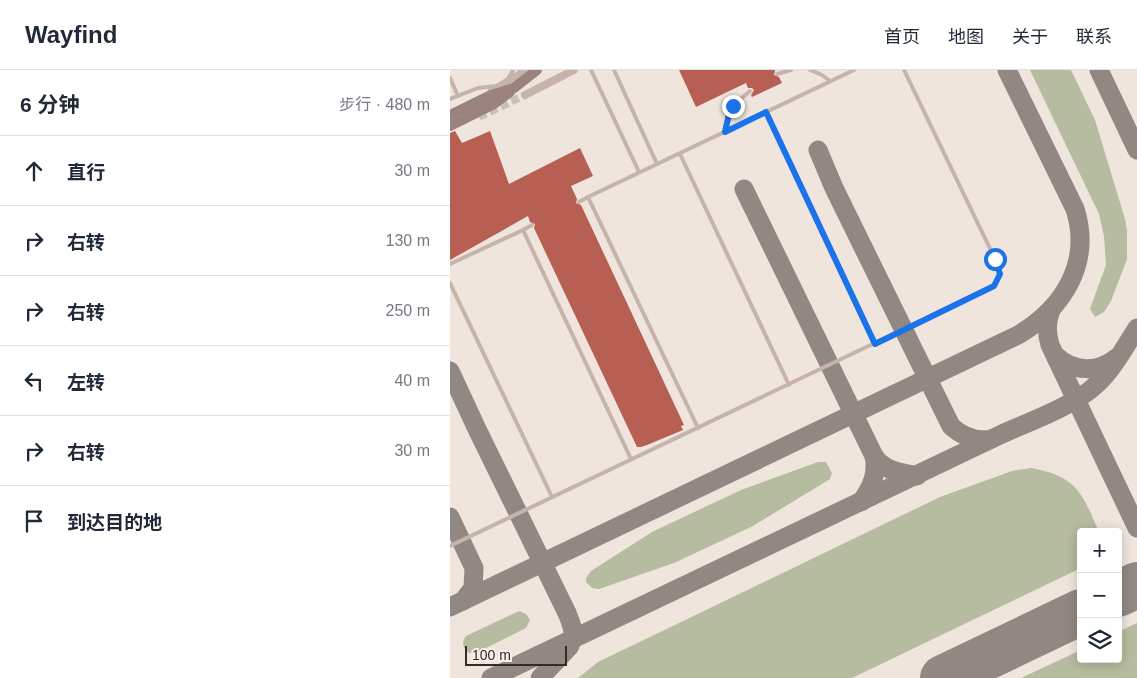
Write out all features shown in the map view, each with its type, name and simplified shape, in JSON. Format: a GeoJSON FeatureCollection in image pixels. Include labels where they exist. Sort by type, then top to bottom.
{"type":"FeatureCollection","features":[{"type":"Feature","properties":{"kind":"main road"},"geometry":{"type":"LineString","coordinates":[[450,126],[494,104],[528,70]]}},
{"type":"Feature","properties":{"kind":"main road"},"geometry":{"type":"LineString","coordinates":[[450,114],[513,85],[537,70]]}},
{"type":"Feature","properties":{"kind":"street"},"geometry":{"type":"LineString","coordinates":[[513,85],[528,70]]}},
{"type":"Feature","properties":{"kind":"street"},"geometry":{"type":"LineString","coordinates":[[525,95],[574,70]]}},
{"type":"Feature","properties":{"kind":"lane"},"geometry":{"type":"LineString","coordinates":[[450,99],[478,88],[513,85],[514,70]]}},
{"type":"Feature","properties":{"kind":"lane"},"geometry":{"type":"LineString","coordinates":[[591,70],[639,172]]}},
{"type":"Feature","properties":{"kind":"lane"},"geometry":{"type":"LineString","coordinates":[[614,70],[657,164]]}},
{"type":"Feature","properties":{"kind":"lane"},"geometry":{"type":"LineString","coordinates":[[777,74],[791,70]]}},
{"type":"Feature","properties":{"kind":"lane"},"geometry":{"type":"LineString","coordinates":[[810,70],[830,81]]}},
{"type":"Feature","properties":{"kind":"lane"},"geometry":{"type":"LineString","coordinates":[[579,202],[854,70]]}},
{"type":"Feature","properties":{"kind":"lane"},"geometry":{"type":"LineString","coordinates":[[450,546],[990,289],[997,282],[1000,274],[995,259],[904,70]]}},
{"type":"Feature","properties":{"kind":"lane"},"geometry":{"type":"LineString","coordinates":[[450,78],[458,96]]}},
{"type":"Feature","properties":{"kind":"lane"},"geometry":{"type":"LineString","coordinates":[[725,132],[727,119],[733,106],[750,91]]}},
{"type":"Feature","properties":{"kind":"lane"},"geometry":{"type":"LineString","coordinates":[[766,112],[875,344]]}},
{"type":"Feature","properties":{"kind":"lane"},"geometry":{"type":"LineString","coordinates":[[680,154],[789,385]]}},
{"type":"Feature","properties":{"kind":"lane"},"geometry":{"type":"LineString","coordinates":[[588,198],[698,428]]}},
{"type":"Feature","properties":{"kind":"lane"},"geometry":{"type":"LineString","coordinates":[[450,264],[532,225]]}},
{"type":"Feature","properties":{"kind":"lane"},"geometry":{"type":"LineString","coordinates":[[523,230],[631,459]]}},
{"type":"Feature","properties":{"kind":"lane"},"geometry":{"type":"LineString","coordinates":[[450,283],[552,497]]}},
{"type":"Feature","properties":{"kind":"green space"},"geometry":{"type":"Polygon","coordinates":[[[1030,70],[1071,70],[1095,120],[1125,219],[1127,259],[1111,301],[1104,312],[1095,317],[1090,309],[1106,265],[1104,236],[1099,214],[1030,70]]]}},
{"type":"Feature","properties":{"kind":"green space"},"geometry":{"type":"Polygon","coordinates":[[[818,462],[826,462],[832,473],[830,479],[753,526],[674,563],[599,589],[592,588],[586,582],[586,578],[591,571],[652,532],[741,490],[818,462]]]}},
{"type":"Feature","properties":{"kind":"green space"},"geometry":{"type":"Polygon","coordinates":[[[1031,468],[1046,471],[1068,481],[1082,497],[1097,528],[1077,528],[1077,570],[852,678],[578,678],[598,662],[940,497],[1012,471],[1031,468]]]}},
{"type":"Feature","properties":{"kind":"green space"},"geometry":{"type":"Polygon","coordinates":[[[519,611],[526,614],[530,620],[526,628],[476,653],[469,653],[465,650],[463,643],[466,636],[519,611]]]}},
{"type":"Feature","properties":{"kind":"green space"},"geometry":{"type":"Polygon","coordinates":[[[1137,623],[1137,678],[1021,678],[1077,652],[1077,663],[1122,663],[1122,630],[1137,623]]]}},
{"type":"Feature","properties":{"kind":"building"},"geometry":{"type":"Polygon","coordinates":[[[679,70],[775,70],[774,75],[779,77],[782,83],[752,97],[751,95],[754,90],[748,88],[746,83],[696,107],[679,70]]]}},
{"type":"Feature","properties":{"kind":"building"},"geometry":{"type":"Polygon","coordinates":[[[455,131],[462,143],[490,131],[509,184],[580,148],[593,176],[571,186],[577,199],[576,203],[581,205],[684,425],[681,426],[683,430],[647,445],[637,447],[534,228],[535,224],[530,222],[528,216],[450,260],[450,133],[455,131]]]}},
{"type":"Feature","properties":{"kind":"taxiway"},"geometry":{"type":"LineString","coordinates":[[450,607],[1018,335],[1049,311],[1061,297],[1077,265],[1080,247],[1079,229],[1075,209],[1007,70]]}},
{"type":"Feature","properties":{"kind":"taxiway"},"geometry":{"type":"LineString","coordinates":[[1099,70],[1137,150]]}},
{"type":"Feature","properties":{"kind":"taxiway"},"geometry":{"type":"LineString","coordinates":[[818,150],[834,188],[951,426],[969,437],[980,440],[991,439]]}},
{"type":"Feature","properties":{"kind":"taxiway"},"geometry":{"type":"LineString","coordinates":[[744,189],[874,456],[875,469],[873,480],[861,502]]}},
{"type":"Feature","properties":{"kind":"taxiway"},"geometry":{"type":"LineString","coordinates":[[1052,308],[1047,326],[1050,345],[1137,528]]}},
{"type":"Feature","properties":{"kind":"taxiway"},"geometry":{"type":"LineString","coordinates":[[491,678],[1077,399],[1103,378],[1137,328]]}},
{"type":"Feature","properties":{"kind":"taxiway"},"geometry":{"type":"LineString","coordinates":[[1056,356],[1070,365],[1086,369],[1101,366],[1116,358]]}},
{"type":"Feature","properties":{"kind":"taxiway"},"geometry":{"type":"LineString","coordinates":[[450,371],[567,613],[573,635],[568,647]]}},
{"type":"Feature","properties":{"kind":"taxiway"},"geometry":{"type":"LineString","coordinates":[[874,456],[888,468],[917,476]]}},
{"type":"Feature","properties":{"kind":"taxiway"},"geometry":{"type":"LineString","coordinates":[[450,517],[474,568],[473,588],[463,601]]}},
{"type":"Feature","properties":{"kind":"taxiway"},"geometry":{"type":"LineString","coordinates":[[1125,591],[1137,575]]}},
{"type":"Feature","properties":{"kind":"taxiway"},"geometry":{"type":"LineString","coordinates":[[540,678],[570,646]]}},
{"type":"Feature","properties":{"kind":"runway"},"geometry":{"type":"LineString","coordinates":[[1122,592],[1137,585]]}},
{"type":"Feature","properties":{"kind":"runway"},"geometry":{"type":"LineString","coordinates":[[943,678],[1077,614]]}},
{"type":"Feature","properties":{"kind":"tunnel"},"geometry":{"type":"LineString","coordinates":[[479,117],[525,95]]}},
{"type":"Feature","properties":{"kind":"route"},"geometry":{"type":"LineString","coordinates":[[733,106],[725,132],[766,112],[875,344],[990,289],[999,279],[1000,274],[995,259]]}}]}
